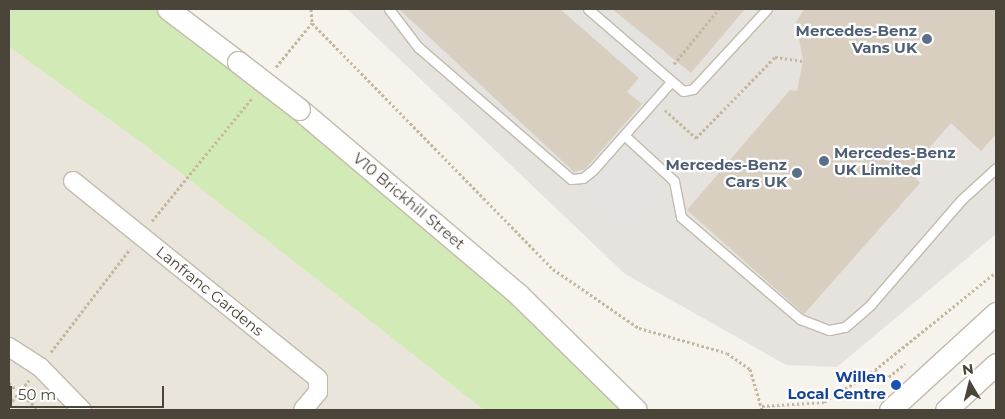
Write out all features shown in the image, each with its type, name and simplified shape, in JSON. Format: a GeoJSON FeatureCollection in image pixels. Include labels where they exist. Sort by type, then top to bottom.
{"type":"FeatureCollection","features":[{"type":"Feature","properties":{"kind":"street","name":"V10 Brickhill Street"},"geometry":{"type":"LineString","coordinates":[[168,9],[299,109],[518,294],[636,410]]}},
{"type":"Feature","properties":{"kind":"street","name":"Lanfranc Gardens"},"geometry":{"type":"LineString","coordinates":[[73,181],[318,379],[318,392],[303,410]]}},
{"type":"Feature","properties":{"kind":"street"},"geometry":{"type":"LineString","coordinates":[[890,410],[996,313]]}},
{"type":"Feature","properties":{"kind":"street"},"geometry":{"type":"LineString","coordinates":[[9,347],[40,367],[82,410]]}},
{"type":"Feature","properties":{"kind":"street"},"geometry":{"type":"LineString","coordinates":[[946,410],[996,364]]}},
{"type":"Feature","properties":{"kind":"lane"},"geometry":{"type":"LineString","coordinates":[[389,9],[418,48],[571,179],[584,178],[670,83]]}},
{"type":"Feature","properties":{"kind":"lane"},"geometry":{"type":"LineString","coordinates":[[588,9],[670,83],[683,91],[693,90],[766,9]]}},
{"type":"Feature","properties":{"kind":"lane"},"geometry":{"type":"LineString","coordinates":[[624,135],[674,181],[681,217],[800,319],[829,330],[845,327],[871,304],[962,200],[996,168]]}},
{"type":"Feature","properties":{"kind":"path"},"geometry":{"type":"LineString","coordinates":[[311,9],[312,23],[553,269],[639,328],[727,353],[750,369],[762,408],[824,402],[875,370],[996,272]]}},
{"type":"Feature","properties":{"kind":"path"},"geometry":{"type":"LineString","coordinates":[[673,66],[719,9]]}},
{"type":"Feature","properties":{"kind":"path"},"geometry":{"type":"LineString","coordinates":[[269,76],[312,23]]}},
{"type":"Feature","properties":{"kind":"path"},"geometry":{"type":"LineString","coordinates":[[9,405],[140,235],[257,91]]}},
{"type":"Feature","properties":{"kind":"path"},"geometry":{"type":"LineString","coordinates":[[875,370],[885,380],[905,364]]}},
{"type":"Feature","properties":{"kind":"path"},"geometry":{"type":"LineString","coordinates":[[9,383],[21,390],[39,410]]}},
{"type":"Feature","properties":{"kind":"shaded area"},"geometry":{"type":"Polygon","coordinates":[[[347,9],[996,9],[996,234],[837,367],[786,365],[625,274],[347,9]]]}},
{"type":"Feature","properties":{"kind":"shaded area"},"geometry":{"type":"Polygon","coordinates":[[[394,9],[752,9],[652,117],[699,157],[630,240],[398,21],[394,9]]]}},
{"type":"Feature","properties":{"kind":"shaded area"},"geometry":{"type":"Polygon","coordinates":[[[9,47],[146,146],[484,410],[9,410],[9,47]]]}},
{"type":"Feature","properties":{"kind":"green space"},"geometry":{"type":"Polygon","coordinates":[[[9,9],[168,9],[299,109],[636,410],[484,410],[146,146],[9,47],[9,9]]]}},
{"type":"Feature","properties":{"kind":"building"},"geometry":{"type":"Polygon","coordinates":[[[399,9],[560,9],[639,78],[627,92],[642,104],[585,169],[574,172],[399,9]]]}},
{"type":"Feature","properties":{"kind":"building"},"geometry":{"type":"Polygon","coordinates":[[[612,9],[745,9],[691,73],[612,9]]]}},
{"type":"Feature","properties":{"kind":"building","name":"Mercedes-Benz UK Limited"},"geometry":{"type":"Polygon","coordinates":[[[804,9],[996,9],[996,134],[981,151],[951,123],[910,170],[920,183],[804,314],[687,210],[790,90],[797,91],[803,61],[796,22],[804,9]]]}},
{"type":"Feature","properties":{"kind":"place","name":"Mercedes-Benz Vans UK"},"geometry":{"type":"Point","coordinates":[927,39]}},
{"type":"Feature","properties":{"kind":"place","name":"Mercedes-Benz UK Limited"},"geometry":{"type":"Point","coordinates":[824,161]}},
{"type":"Feature","properties":{"kind":"place","name":"Mercedes-Benz Cars UK"},"geometry":{"type":"Point","coordinates":[797,173]}},
{"type":"Feature","properties":{"kind":"place","name":"Willen Local Centre"},"geometry":{"type":"Point","coordinates":[896,385]}}]}
